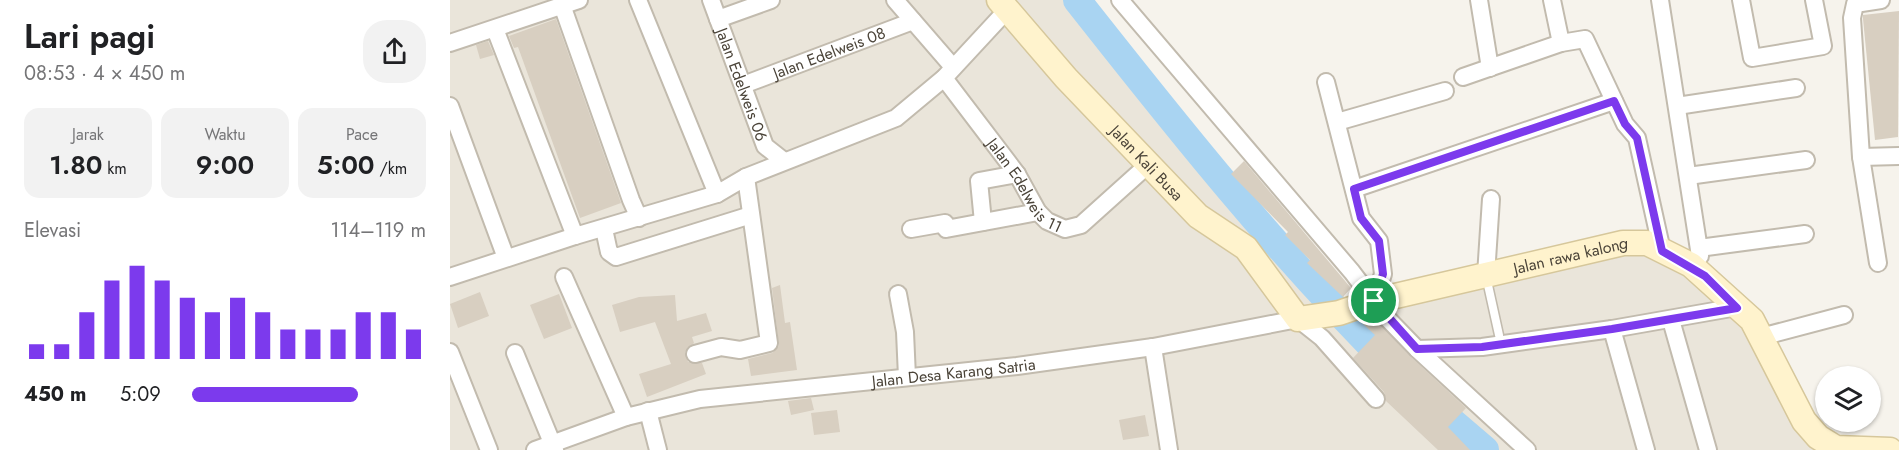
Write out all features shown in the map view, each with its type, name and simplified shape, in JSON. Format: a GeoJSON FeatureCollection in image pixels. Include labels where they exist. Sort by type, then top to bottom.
{"type":"FeatureCollection","features":[{"type":"Feature","properties":{"kind":"street"},"geometry":{"type":"LineString","coordinates":[[450,43],[579,0]]}},
{"type":"Feature","properties":{"kind":"street"},"geometry":{"type":"LineString","coordinates":[[638,0],[717,194]]}},
{"type":"Feature","properties":{"kind":"street","name":"Jalan Edelweis 06"},"geometry":{"type":"LineString","coordinates":[[711,0],[765,146],[784,161]]}},
{"type":"Feature","properties":{"kind":"street"},"geometry":{"type":"LineString","coordinates":[[718,19],[771,0]]}},
{"type":"Feature","properties":{"kind":"street","name":"Jalan Edelweis 11"},"geometry":{"type":"LineString","coordinates":[[895,0],[913,21],[949,72],[1017,174],[1038,212],[1047,220],[1065,229],[1081,225],[1150,163]]}},
{"type":"Feature","properties":{"kind":"street"},"geometry":{"type":"LineString","coordinates":[[1120,0],[1417,349],[1527,450]]}},
{"type":"Feature","properties":{"kind":"street"},"geometry":{"type":"LineString","coordinates":[[1479,0],[1490,68]]}},
{"type":"Feature","properties":{"kind":"street"},"geometry":{"type":"LineString","coordinates":[[1552,0],[1561,43]]}},
{"type":"Feature","properties":{"kind":"street"},"geometry":{"type":"LineString","coordinates":[[1660,0],[1688,176],[1695,257],[1805,234]]}},
{"type":"Feature","properties":{"kind":"street"},"geometry":{"type":"LineString","coordinates":[[1741,0],[1752,58],[1823,46],[1814,0]]}},
{"type":"Feature","properties":{"kind":"street"},"geometry":{"type":"LineString","coordinates":[[1878,263],[1861,157],[1852,7],[1881,0]]}},
{"type":"Feature","properties":{"kind":"street"},"geometry":{"type":"LineString","coordinates":[[562,5],[639,218]]}},
{"type":"Feature","properties":{"kind":"street"},"geometry":{"type":"LineString","coordinates":[[450,277],[575,236],[717,194],[746,177],[896,118],[949,72],[1003,5]]}},
{"type":"Feature","properties":{"kind":"street","name":"Jalan Kali Busa"},"geometry":{"type":"LineString","coordinates":[[1003,5],[1066,78],[1150,163],[1198,216],[1246,248],[1306,318]]}},
{"type":"Feature","properties":{"kind":"street","name":"Jalan Edelweis 08"},"geometry":{"type":"LineString","coordinates":[[743,85],[913,21]]}},
{"type":"Feature","properties":{"kind":"street"},"geometry":{"type":"LineString","coordinates":[[495,29],[575,236]]}},
{"type":"Feature","properties":{"kind":"street"},"geometry":{"type":"LineString","coordinates":[[1463,77],[1561,43],[1585,39],[1625,124],[1637,138],[1662,251]]}},
{"type":"Feature","properties":{"kind":"street"},"geometry":{"type":"LineString","coordinates":[[1326,82],[1361,218],[1379,241],[1383,274],[1374,301]]}},
{"type":"Feature","properties":{"kind":"street"},"geometry":{"type":"LineString","coordinates":[[1677,106],[1796,88]]}},
{"type":"Feature","properties":{"kind":"street"},"geometry":{"type":"LineString","coordinates":[[1337,122],[1445,91]]}},
{"type":"Feature","properties":{"kind":"street"},"geometry":{"type":"LineString","coordinates":[[1354,189],[1614,101]]}},
{"type":"Feature","properties":{"kind":"street"},"geometry":{"type":"LineString","coordinates":[[450,106],[506,258]]}},
{"type":"Feature","properties":{"kind":"street"},"geometry":{"type":"LineString","coordinates":[[1861,157],[1899,156]]}},
{"type":"Feature","properties":{"kind":"street"},"geometry":{"type":"LineString","coordinates":[[1688,176],[1806,160]]}},
{"type":"Feature","properties":{"kind":"street"},"geometry":{"type":"LineString","coordinates":[[983,222],[979,181],[1017,174]]}},
{"type":"Feature","properties":{"kind":"street"},"geometry":{"type":"LineString","coordinates":[[695,354],[721,347],[740,350],[769,343],[764,291],[746,177]]}},
{"type":"Feature","properties":{"kind":"street"},"geometry":{"type":"LineString","coordinates":[[1486,275],[1491,199]]}},
{"type":"Feature","properties":{"kind":"street"},"geometry":{"type":"LineString","coordinates":[[911,229],[945,223],[946,229],[1038,212]]}},
{"type":"Feature","properties":{"kind":"street"},"geometry":{"type":"LineString","coordinates":[[604,229],[609,252],[616,257],[751,215]]}},
{"type":"Feature","properties":{"kind":"street","name":"Jalan rawa kalong"},"geometry":{"type":"LineString","coordinates":[[1374,301],[1623,243],[1647,243],[1662,251],[1695,257],[1737,308],[1752,321],[1804,421],[1818,437],[1836,448],[1890,450]]}},
{"type":"Feature","properties":{"kind":"street"},"geometry":{"type":"LineString","coordinates":[[564,277],[626,417]]}},
{"type":"Feature","properties":{"kind":"street"},"geometry":{"type":"LineString","coordinates":[[898,294],[905,333],[908,377]]}},
{"type":"Feature","properties":{"kind":"street","name":"Jalan Desa Karang Satria"},"geometry":{"type":"LineString","coordinates":[[535,450],[554,446],[626,417],[700,399],[1017,366],[1153,347],[1339,313],[1374,301]]}},
{"type":"Feature","properties":{"kind":"street"},"geometry":{"type":"LineString","coordinates":[[1417,349],[1482,347],[1671,320],[1737,308]]}},
{"type":"Feature","properties":{"kind":"street"},"geometry":{"type":"LineString","coordinates":[[1761,337],[1844,315]]}},
{"type":"Feature","properties":{"kind":"street"},"geometry":{"type":"LineString","coordinates":[[1306,318],[1376,399]]}},
{"type":"Feature","properties":{"kind":"street"},"geometry":{"type":"LineString","coordinates":[[1671,320],[1708,450]]}},
{"type":"Feature","properties":{"kind":"street"},"geometry":{"type":"LineString","coordinates":[[1612,329],[1647,450]]}},
{"type":"Feature","properties":{"kind":"street"},"geometry":{"type":"LineString","coordinates":[[1153,347],[1169,450]]}},
{"type":"Feature","properties":{"kind":"street"},"geometry":{"type":"LineString","coordinates":[[450,352],[489,450]]}},
{"type":"Feature","properties":{"kind":"street"},"geometry":{"type":"LineString","coordinates":[[515,353],[554,446]]}},
{"type":"Feature","properties":{"kind":"street"},"geometry":{"type":"LineString","coordinates":[[648,411],[658,450]]}},
{"type":"Feature","properties":{"kind":"lane"},"geometry":{"type":"LineString","coordinates":[[1486,275],[1499,335]]}},
{"type":"Feature","properties":{"kind":"shaded area"},"geometry":{"type":"Polygon","coordinates":[[[450,0],[1077,0],[1219,176],[1339,313],[1647,243],[1737,307],[1818,437],[1890,450],[450,450],[450,0]]]}},
{"type":"Feature","properties":{"kind":"building"},"geometry":{"type":"Polygon","coordinates":[[[1899,11],[1898,137],[1875,140],[1863,15],[1899,11]]]}},
{"type":"Feature","properties":{"kind":"building"},"geometry":{"type":"Polygon","coordinates":[[[556,19],[621,203],[580,218],[518,47],[514,48],[509,36],[556,19]]]}},
{"type":"Feature","properties":{"kind":"building"},"geometry":{"type":"Polygon","coordinates":[[[488,41],[494,55],[480,59],[476,45],[488,41]]]}},
{"type":"Feature","properties":{"kind":"building"},"geometry":{"type":"Polygon","coordinates":[[[1244,161],[1351,288],[1343,297],[1307,263],[1310,260],[1285,235],[1288,232],[1231,174],[1244,161]]]}},
{"type":"Feature","properties":{"kind":"building"},"geometry":{"type":"Polygon","coordinates":[[[780,285],[785,323],[790,322],[797,370],[751,376],[748,359],[772,353],[779,346],[772,288],[780,285]]]}},
{"type":"Feature","properties":{"kind":"building"},"geometry":{"type":"Polygon","coordinates":[[[480,292],[489,316],[458,328],[450,304],[480,292]]]}},
{"type":"Feature","properties":{"kind":"building"},"geometry":{"type":"Polygon","coordinates":[[[559,294],[572,328],[544,339],[530,305],[559,294]]]}},
{"type":"Feature","properties":{"kind":"building"},"geometry":{"type":"Polygon","coordinates":[[[675,295],[677,321],[706,313],[712,331],[692,337],[694,343],[685,352],[688,362],[702,363],[706,374],[647,397],[639,374],[671,364],[655,322],[620,332],[612,305],[639,297],[675,295]]]}},
{"type":"Feature","properties":{"kind":"building"},"geometry":{"type":"Polygon","coordinates":[[[1373,317],[1410,356],[1466,408],[1448,427],[1470,450],[1438,450],[1386,401],[1384,392],[1353,358],[1375,335],[1362,323],[1373,317]]]}},
{"type":"Feature","properties":{"kind":"building"},"geometry":{"type":"Polygon","coordinates":[[[811,398],[814,410],[791,415],[788,401],[811,398]]]}},
{"type":"Feature","properties":{"kind":"building"},"geometry":{"type":"Polygon","coordinates":[[[837,410],[840,432],[814,435],[811,413],[837,410]]]}},
{"type":"Feature","properties":{"kind":"building"},"geometry":{"type":"Polygon","coordinates":[[[1145,415],[1149,436],[1123,440],[1119,420],[1145,415]]]}},
{"type":"Feature","properties":{"kind":"waterway"},"geometry":{"type":"LineString","coordinates":[[1077,0],[1191,143],[1270,236],[1351,326],[1394,369]]}},
{"type":"Feature","properties":{"kind":"waterway"},"geometry":{"type":"LineString","coordinates":[[1423,397],[1485,450]]}},
{"type":"Feature","properties":{"kind":"route"},"geometry":{"type":"LineString","coordinates":[[1614,101],[1625,124],[1637,138],[1662,251],[1705,276],[1737,308],[1671,320],[1482,347],[1417,349],[1386,318],[1374,301],[1383,274],[1379,241],[1371,227],[1361,218],[1354,189],[1614,101]]}}]}
